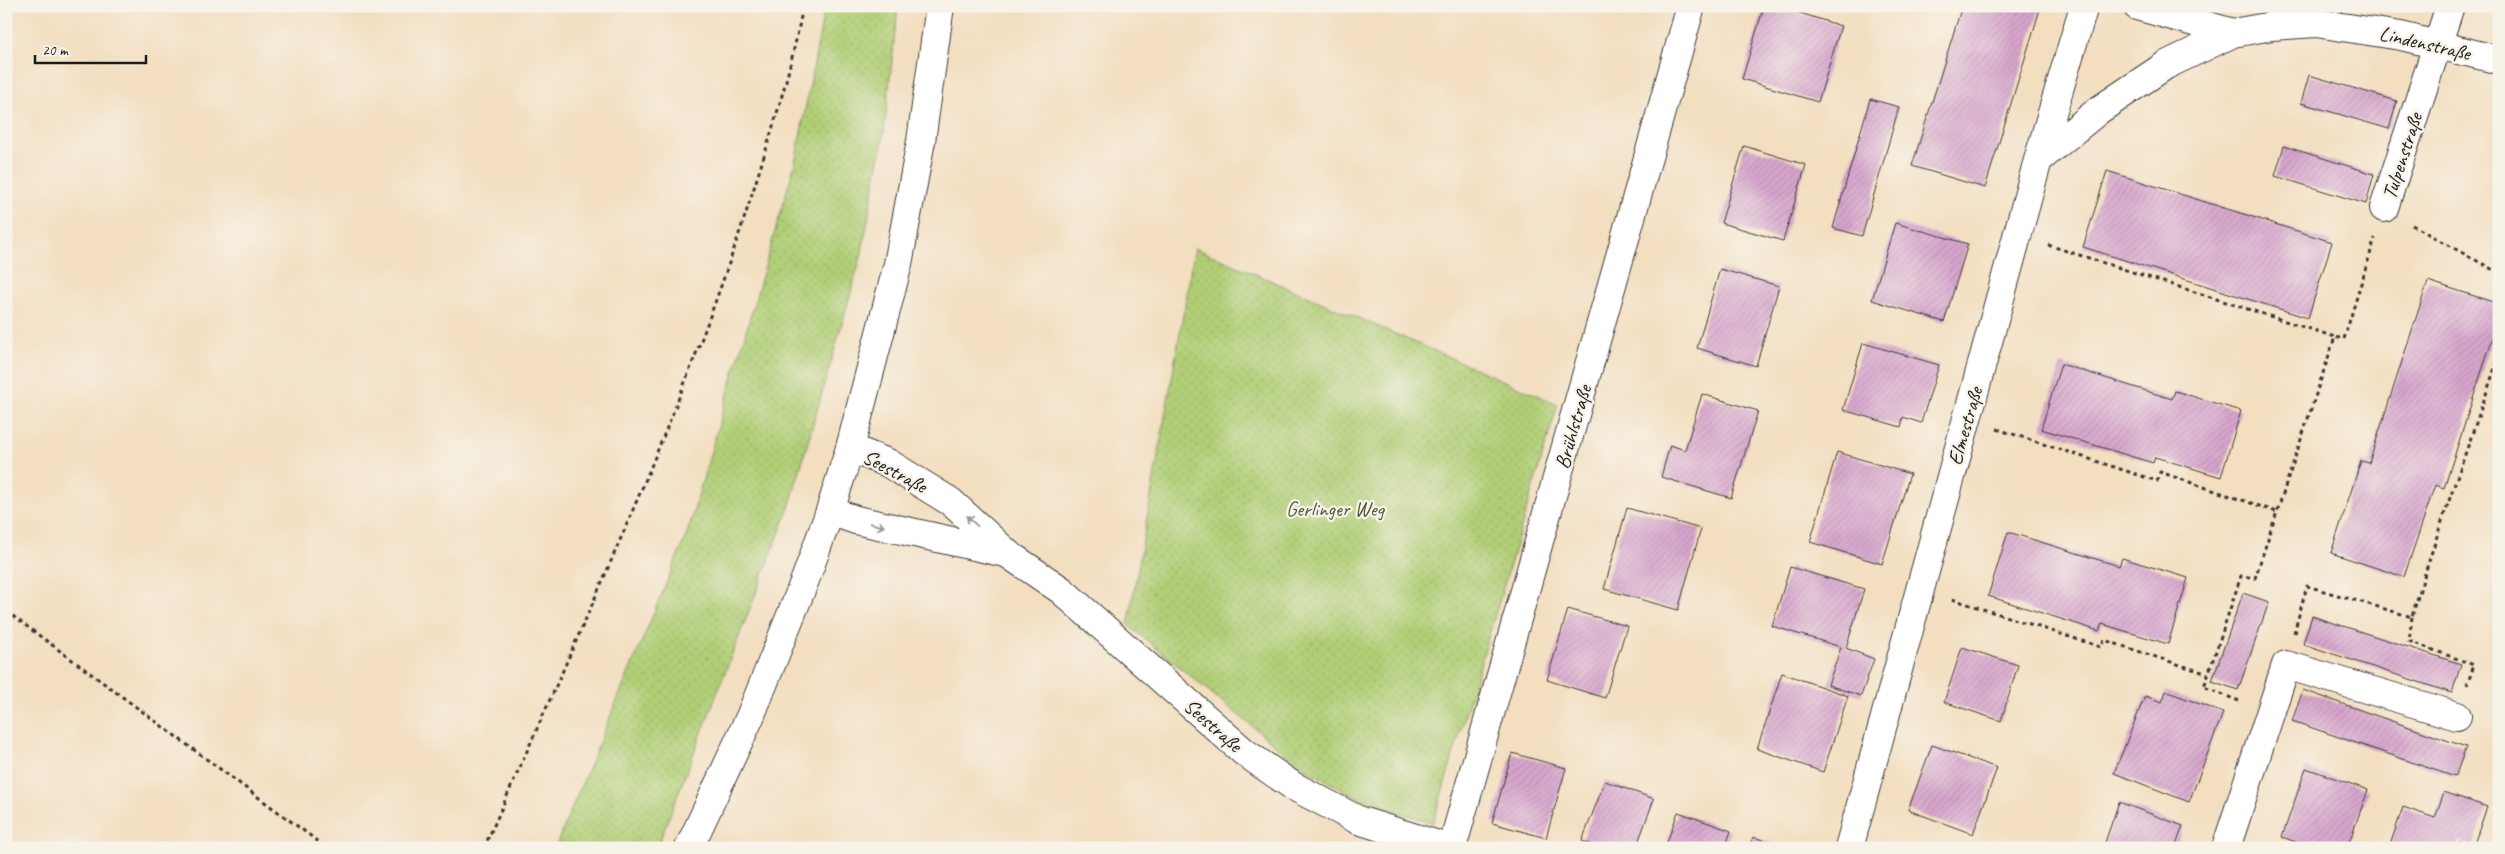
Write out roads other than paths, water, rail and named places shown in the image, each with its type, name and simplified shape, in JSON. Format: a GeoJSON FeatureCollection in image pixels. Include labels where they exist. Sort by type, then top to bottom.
{"type":"FeatureCollection","features":[{"type":"Feature","properties":{"kind":"street"},"geometry":{"type":"LineString","coordinates":[[689,848],[750,717],[805,580],[850,448],[898,264],[921,141],[940,6]]}},
{"type":"Feature","properties":{"kind":"street","name":"Brühlstraße"},"geometry":{"type":"LineString","coordinates":[[1452,848],[1691,6]]}},
{"type":"Feature","properties":{"kind":"street","name":"Elmestraße"},"geometry":{"type":"LineString","coordinates":[[1849,848],[2017,235],[2084,6]]}},
{"type":"Feature","properties":{"kind":"street","name":"Lindenstraße"},"geometry":{"type":"LineString","coordinates":[[2137,6],[2233,33]]}},
{"type":"Feature","properties":{"kind":"street","name":"Tulpenstraße"},"geometry":{"type":"LineString","coordinates":[[2384,208],[2439,45],[2450,6]]}},
{"type":"Feature","properties":{"kind":"street","name":"Lindenstraße"},"geometry":{"type":"LineString","coordinates":[[2038,160],[2099,110],[2166,65],[2233,33],[2272,26],[2316,23],[2362,29],[2499,60]]}},
{"type":"Feature","properties":{"kind":"street","name":"Seestraße"},"geometry":{"type":"LineString","coordinates":[[850,448],[888,463],[951,502],[1008,554],[1061,590],[1244,752],[1293,786],[1358,820],[1448,848]]}},
{"type":"Feature","properties":{"kind":"street","name":"Seestraße"},"geometry":{"type":"LineString","coordinates":[[830,511],[856,520],[1008,554]]}},
{"type":"Feature","properties":{"kind":"street"},"geometry":{"type":"LineString","coordinates":[[2226,848],[2286,665],[2457,716]]}},
{"type":"Feature","properties":{"kind":"park label","name":"Gerlinger Weg"},"geometry":{"type":"Point","coordinates":[1335,509]}}]}
